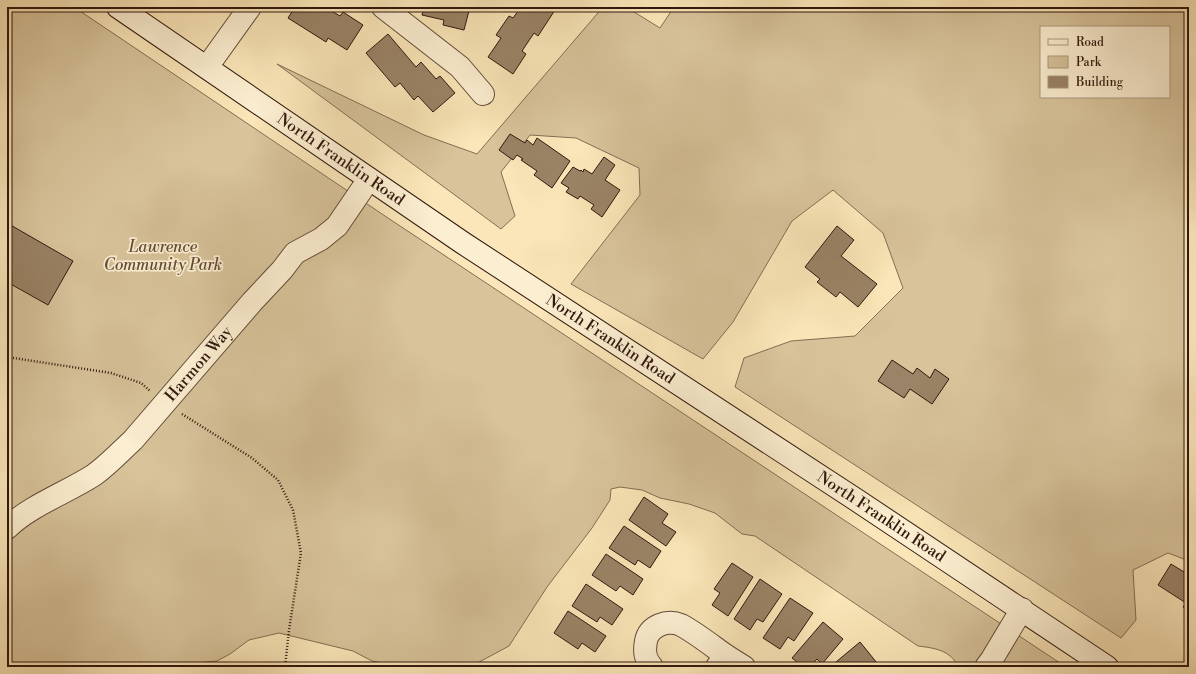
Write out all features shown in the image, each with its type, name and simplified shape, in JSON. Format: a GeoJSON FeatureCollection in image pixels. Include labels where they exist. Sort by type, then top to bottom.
{"type":"FeatureCollection","features":[{"type":"Feature","properties":{"kind":"main road","name":"North Franklin Road"},"geometry":{"type":"LineString","coordinates":[[118,7],[469,247],[1022,609],[1107,667]]}},
{"type":"Feature","properties":{"kind":"main road"},"geometry":{"type":"LineString","coordinates":[[207,67],[250,7]]}},
{"type":"Feature","properties":{"kind":"main road"},"geometry":{"type":"LineString","coordinates":[[383,7],[457,64],[483,94]]}},
{"type":"Feature","properties":{"kind":"main road","name":"Harmon Way"},"geometry":{"type":"LineString","coordinates":[[7,528],[31,511],[93,476],[133,440],[252,302],[282,270],[295,253],[321,239],[337,226],[369,179]]}},
{"type":"Feature","properties":{"kind":"main road"},"geometry":{"type":"LineString","coordinates":[[986,667],[1022,609]]}},
{"type":"Feature","properties":{"kind":"main road"},"geometry":{"type":"LineString","coordinates":[[652,667],[644,651],[647,638],[653,628],[672,623],[680,625],[721,661],[744,667]]}},
{"type":"Feature","properties":{"kind":"path"},"geometry":{"type":"LineString","coordinates":[[7,357],[111,373],[141,383],[165,403],[252,458],[278,480],[293,510],[301,553],[285,667]]}},
{"type":"Feature","properties":{"kind":"green space","name":"Lawrence Community Park"},"geometry":{"type":"Polygon","coordinates":[[[7,7],[74,7],[388,218],[1066,667],[958,667],[955,661],[946,653],[936,649],[918,646],[755,536],[742,534],[715,513],[689,504],[660,498],[642,490],[620,487],[611,489],[610,500],[592,528],[547,587],[509,646],[470,667],[403,667],[372,661],[353,651],[279,633],[249,640],[230,654],[217,661],[164,666],[123,663],[117,667],[7,667],[7,7]]]}},
{"type":"Feature","properties":{"kind":"green space"},"geometry":{"type":"Polygon","coordinates":[[[603,7],[626,7],[660,28],[674,7],[1189,7],[1189,561],[1168,553],[1133,570],[1136,620],[1121,638],[735,387],[744,358],[791,341],[855,336],[903,288],[883,233],[833,190],[792,221],[733,322],[703,359],[571,284],[640,195],[639,168],[576,138],[530,135],[501,172],[515,216],[501,229],[277,64],[424,135],[477,154],[603,7]]]}},
{"type":"Feature","properties":{"kind":"building"},"geometry":{"type":"Polygon","coordinates":[[[295,7],[325,7],[340,16],[343,12],[363,25],[347,50],[328,38],[326,42],[288,18],[295,7]]]}},
{"type":"Feature","properties":{"kind":"building"},"geometry":{"type":"Polygon","coordinates":[[[424,7],[470,7],[464,30],[443,25],[444,20],[422,15],[424,7]]]}},
{"type":"Feature","properties":{"kind":"building"},"geometry":{"type":"Polygon","coordinates":[[[521,7],[557,7],[538,36],[534,33],[522,51],[526,54],[513,74],[488,57],[501,38],[496,35],[509,16],[513,18],[521,7]]]}},
{"type":"Feature","properties":{"kind":"building"},"geometry":{"type":"Polygon","coordinates":[[[388,34],[416,67],[421,62],[436,79],[440,76],[455,93],[433,112],[418,96],[414,100],[400,83],[395,87],[366,53],[388,34]]]}},
{"type":"Feature","properties":{"kind":"building"},"geometry":{"type":"Polygon","coordinates":[[[510,134],[525,143],[527,140],[533,145],[537,138],[570,161],[552,188],[534,175],[537,171],[521,160],[523,159],[517,155],[513,160],[499,150],[510,134]]]}},
{"type":"Feature","properties":{"kind":"building"},"geometry":{"type":"Polygon","coordinates":[[[604,157],[615,165],[605,180],[620,190],[602,217],[591,209],[594,205],[580,196],[578,199],[566,192],[569,188],[561,183],[573,167],[583,172],[584,169],[592,174],[604,157]]]}},
{"type":"Feature","properties":{"kind":"building"},"geometry":{"type":"Polygon","coordinates":[[[7,223],[73,261],[48,305],[7,282],[7,223]]]}},
{"type":"Feature","properties":{"kind":"building"},"geometry":{"type":"Polygon","coordinates":[[[837,226],[854,240],[841,256],[877,284],[858,307],[840,292],[836,297],[817,282],[820,279],[805,267],[837,226]]]}},
{"type":"Feature","properties":{"kind":"building"},"geometry":{"type":"Polygon","coordinates":[[[892,360],[913,374],[917,368],[930,378],[935,369],[949,379],[932,404],[910,389],[904,398],[878,381],[892,360]]]}},
{"type":"Feature","properties":{"kind":"building"},"geometry":{"type":"Polygon","coordinates":[[[644,497],[668,514],[662,523],[676,532],[666,546],[629,520],[644,497]]]}},
{"type":"Feature","properties":{"kind":"building"},"geometry":{"type":"Polygon","coordinates":[[[624,526],[661,551],[650,568],[638,560],[635,565],[609,548],[624,526]]]}},
{"type":"Feature","properties":{"kind":"building"},"geometry":{"type":"Polygon","coordinates":[[[606,554],[643,579],[633,595],[620,586],[616,591],[592,575],[606,554]]]}},
{"type":"Feature","properties":{"kind":"building"},"geometry":{"type":"Polygon","coordinates":[[[732,563],[753,577],[728,616],[712,605],[720,593],[714,589],[732,563]]]}},
{"type":"Feature","properties":{"kind":"building"},"geometry":{"type":"Polygon","coordinates":[[[1171,564],[1189,575],[1189,610],[1183,607],[1186,603],[1158,585],[1171,564]]]}},
{"type":"Feature","properties":{"kind":"building"},"geometry":{"type":"Polygon","coordinates":[[[760,579],[782,594],[763,622],[757,619],[750,630],[734,619],[760,579]]]}},
{"type":"Feature","properties":{"kind":"building"},"geometry":{"type":"Polygon","coordinates":[[[586,584],[623,609],[612,625],[600,617],[597,622],[572,606],[586,584]]]}},
{"type":"Feature","properties":{"kind":"building"},"geometry":{"type":"Polygon","coordinates":[[[790,598],[813,613],[794,641],[788,637],[780,649],[763,638],[790,598]]]}},
{"type":"Feature","properties":{"kind":"building"},"geometry":{"type":"Polygon","coordinates":[[[568,611],[606,636],[595,652],[582,643],[578,649],[554,633],[568,611]]]}},
{"type":"Feature","properties":{"kind":"building"},"geometry":{"type":"Polygon","coordinates":[[[823,622],[843,639],[822,664],[817,659],[810,667],[803,667],[792,658],[823,622]]]}},
{"type":"Feature","properties":{"kind":"building"},"geometry":{"type":"Polygon","coordinates":[[[860,642],[877,663],[873,667],[830,667],[860,642]]]}},
{"type":"Feature","properties":{"kind":"building"},"geometry":{"type":"Polygon","coordinates":[[[141,662],[143,667],[127,667],[141,662]]]}},
{"type":"Feature","properties":{"kind":"building"},"geometry":{"type":"Polygon","coordinates":[[[587,662],[594,667],[583,667],[587,662]]]}}]}
